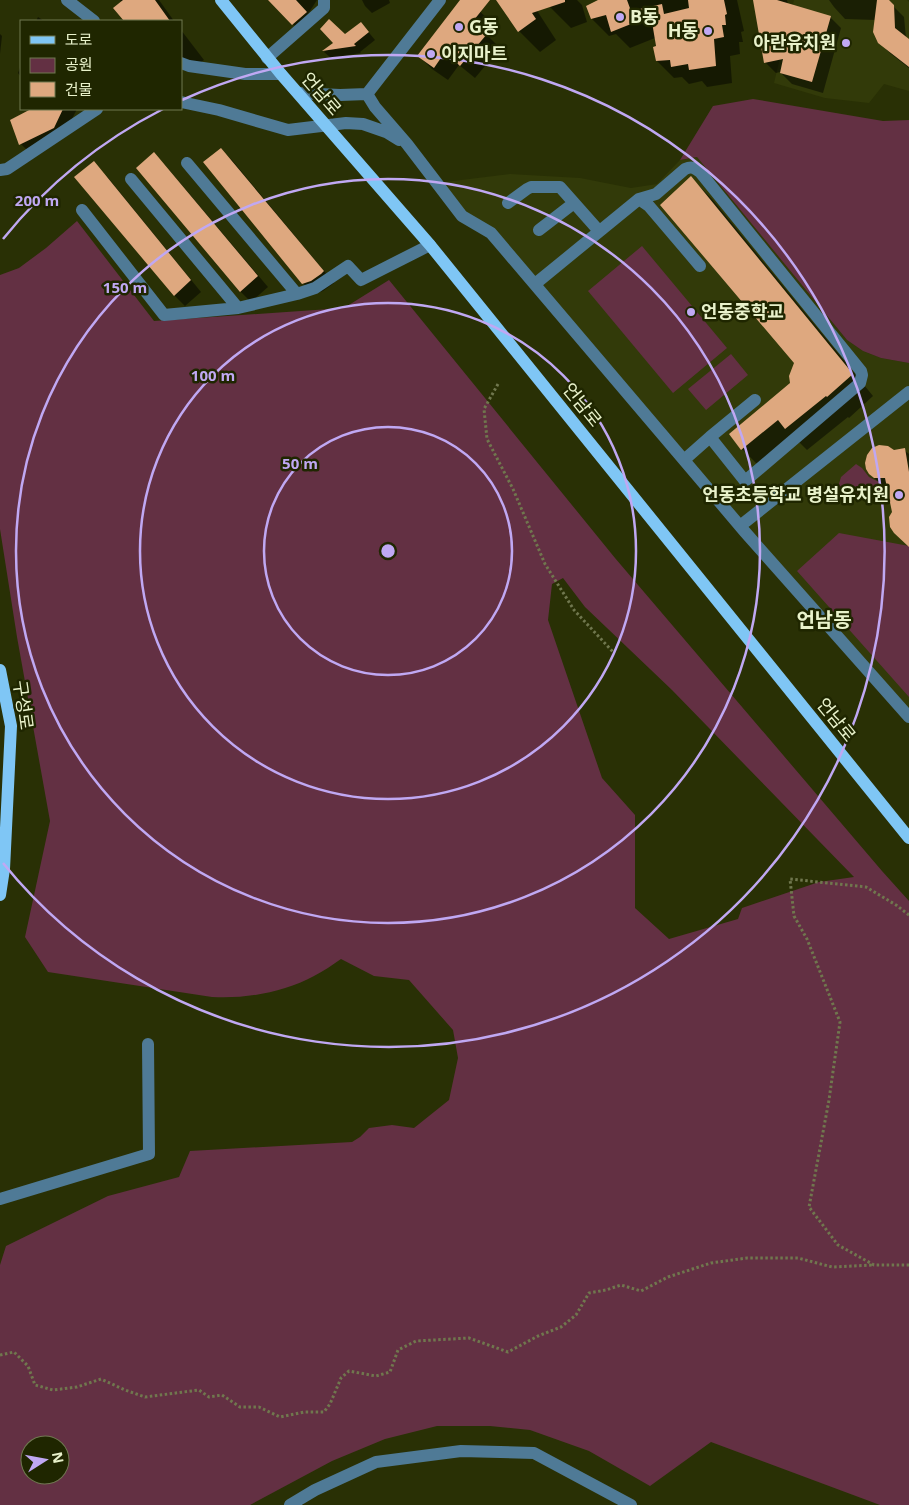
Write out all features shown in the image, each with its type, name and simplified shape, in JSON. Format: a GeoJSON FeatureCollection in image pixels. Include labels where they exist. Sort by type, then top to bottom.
{"type":"FeatureCollection","features":[{"type":"Feature","properties":{"kind":"main road","name":"언남로"},"geometry":{"type":"LineString","coordinates":[[221,0],[280,74],[430,245],[909,838]]}},
{"type":"Feature","properties":{"kind":"main road","name":"구성로"},"geometry":{"type":"LineString","coordinates":[[0,670],[11,726],[0,895]]}},
{"type":"Feature","properties":{"kind":"main road"},"geometry":{"type":"LineString","coordinates":[[0,743],[11,726]]}},
{"type":"Feature","properties":{"kind":"street"},"geometry":{"type":"LineString","coordinates":[[67,0],[93,20]]}},
{"type":"Feature","properties":{"kind":"street"},"geometry":{"type":"LineString","coordinates":[[267,58],[324,8],[324,0]]}},
{"type":"Feature","properties":{"kind":"street"},"geometry":{"type":"LineString","coordinates":[[367,94],[440,0]]}},
{"type":"Feature","properties":{"kind":"street"},"geometry":{"type":"LineString","coordinates":[[182,63],[244,74],[280,74]]}},
{"type":"Feature","properties":{"kind":"street"},"geometry":{"type":"LineString","coordinates":[[298,93],[367,94]]}},
{"type":"Feature","properties":{"kind":"street"},"geometry":{"type":"LineString","coordinates":[[367,94],[374,108],[407,144],[462,216],[491,233],[740,526],[909,717]]}},
{"type":"Feature","properties":{"kind":"street"},"geometry":{"type":"LineString","coordinates":[[182,102],[220,110],[288,130],[346,123],[363,124],[386,132],[407,144]]}},
{"type":"Feature","properties":{"kind":"street"},"geometry":{"type":"LineString","coordinates":[[0,170],[7,170],[97,110]]}},
{"type":"Feature","properties":{"kind":"street"},"geometry":{"type":"LineString","coordinates":[[187,163],[297,294]]}},
{"type":"Feature","properties":{"kind":"street"},"geometry":{"type":"LineString","coordinates":[[535,284],[639,199],[656,194],[685,169],[690,167],[700,172],[861,370],[862,374],[860,383],[745,480],[710,437]]}},
{"type":"Feature","properties":{"kind":"street"},"geometry":{"type":"LineString","coordinates":[[130,179],[238,308]]}},
{"type":"Feature","properties":{"kind":"street"},"geometry":{"type":"LineString","coordinates":[[508,203],[532,187],[560,187],[599,231]]}},
{"type":"Feature","properties":{"kind":"street"},"geometry":{"type":"LineString","coordinates":[[639,199],[649,206],[700,266]]}},
{"type":"Feature","properties":{"kind":"street"},"geometry":{"type":"LineString","coordinates":[[539,230],[574,203]]}},
{"type":"Feature","properties":{"kind":"street"},"geometry":{"type":"LineString","coordinates":[[82,210],[164,315],[238,308],[297,294],[315,288],[348,266],[361,280],[430,245]]}},
{"type":"Feature","properties":{"kind":"street"},"geometry":{"type":"LineString","coordinates":[[740,526],[909,393]]}},
{"type":"Feature","properties":{"kind":"street"},"geometry":{"type":"LineString","coordinates":[[684,460],[755,400]]}},
{"type":"Feature","properties":{"kind":"street"},"geometry":{"type":"LineString","coordinates":[[0,1199],[149,1154],[148,1044]]}},
{"type":"Feature","properties":{"kind":"street"},"geometry":{"type":"LineString","coordinates":[[290,1505],[315,1490],[376,1462],[462,1451],[534,1453],[631,1505]]}},
{"type":"Feature","properties":{"kind":"path"},"geometry":{"type":"LineString","coordinates":[[498,384],[484,409],[487,438],[513,489],[545,564],[574,610],[614,653]]}},
{"type":"Feature","properties":{"kind":"path"},"geometry":{"type":"LineString","coordinates":[[874,1265],[838,1246],[809,1207],[829,1100],[840,1022],[808,939],[794,916],[790,879],[866,887],[909,915]]}},
{"type":"Feature","properties":{"kind":"path"},"geometry":{"type":"LineString","coordinates":[[0,1355],[14,1352],[28,1366],[36,1385],[53,1390],[77,1387],[100,1379],[145,1396],[199,1390],[209,1397],[222,1395],[240,1407],[259,1407],[280,1417],[304,1412],[324,1412],[330,1404],[341,1378],[349,1371],[376,1376],[390,1372],[398,1350],[416,1341],[469,1338],[508,1352],[538,1336],[561,1327],[576,1315],[589,1293],[621,1285],[641,1291],[668,1277],[711,1263],[747,1258],[798,1258],[832,1267],[909,1264]]}},
{"type":"Feature","properties":{"kind":"shaded area","name":"아란유치원"},"geometry":{"type":"Polygon","coordinates":[[[794,0],[907,0],[909,2],[909,91],[884,84],[869,103],[825,98],[774,83],[794,0]]]}},
{"type":"Feature","properties":{"kind":"shaded area","name":"언동중학교"},"geometry":{"type":"Polygon","coordinates":[[[697,157],[847,340],[863,351],[881,358],[909,363],[909,717],[491,233],[462,216],[437,183],[510,174],[580,178],[631,188],[657,184],[680,160],[697,157]]]}},
{"type":"Feature","properties":{"kind":"green space"},"geometry":{"type":"Polygon","coordinates":[[[753,99],[883,121],[909,120],[909,363],[881,358],[863,351],[847,340],[697,157],[680,160],[713,106],[753,99]]]}},
{"type":"Feature","properties":{"kind":"green space"},"geometry":{"type":"Polygon","coordinates":[[[77,221],[154,321],[344,308],[389,280],[615,558],[909,901],[909,1505],[880,1505],[711,1442],[650,1486],[589,1451],[530,1430],[490,1426],[437,1426],[385,1439],[332,1461],[250,1505],[0,1505],[0,1265],[6,1246],[108,1196],[179,1177],[190,1151],[352,1142],[369,1128],[392,1125],[414,1128],[449,1100],[458,1058],[453,1030],[409,980],[374,976],[341,959],[302,982],[278,990],[238,997],[212,997],[48,972],[25,937],[50,821],[0,529],[0,275],[19,268],[77,221]],[[563,578],[552,584],[548,620],[602,778],[635,815],[635,908],[669,939],[738,919],[742,908],[819,882],[854,877],[672,690],[585,607],[563,578]]]}},
{"type":"Feature","properties":{"kind":"green space"},"geometry":{"type":"Polygon","coordinates":[[[642,246],[727,348],[673,393],[588,291],[642,246]]]}},
{"type":"Feature","properties":{"kind":"green space"},"geometry":{"type":"Polygon","coordinates":[[[731,354],[748,375],[706,410],[688,389],[731,354]]]}},
{"type":"Feature","properties":{"kind":"green space"},"geometry":{"type":"Polygon","coordinates":[[[856,464],[869,477],[879,482],[882,493],[865,499],[838,487],[841,477],[856,464]]]}},
{"type":"Feature","properties":{"kind":"green space"},"geometry":{"type":"Polygon","coordinates":[[[839,533],[909,546],[909,697],[797,571],[839,533]]]}},
{"type":"Feature","properties":{"kind":"building"},"geometry":{"type":"Polygon","coordinates":[[[123,0],[155,0],[169,20],[123,20],[113,8],[123,0]]]}},
{"type":"Feature","properties":{"kind":"building"},"geometry":{"type":"Polygon","coordinates":[[[268,0],[296,0],[307,12],[292,25],[268,0]]]}},
{"type":"Feature","properties":{"kind":"building","name":"G동"},"geometry":{"type":"Polygon","coordinates":[[[460,0],[490,0],[474,20],[487,34],[460,66],[445,52],[434,68],[417,56],[460,0]]]}},
{"type":"Feature","properties":{"kind":"building"},"geometry":{"type":"Polygon","coordinates":[[[496,0],[565,0],[565,2],[532,13],[536,19],[518,32],[496,0]]]}},
{"type":"Feature","properties":{"kind":"building"},"geometry":{"type":"Polygon","coordinates":[[[598,0],[627,0],[631,11],[662,4],[664,14],[689,8],[688,0],[724,0],[727,14],[725,15],[726,25],[722,25],[724,37],[714,39],[716,66],[689,70],[688,64],[671,67],[670,60],[656,61],[653,47],[656,46],[651,16],[611,32],[606,15],[591,19],[586,6],[598,0]]]}},
{"type":"Feature","properties":{"kind":"building"},"geometry":{"type":"Polygon","coordinates":[[[753,0],[777,0],[831,16],[812,82],[780,73],[783,59],[764,63],[753,0]]]}},
{"type":"Feature","properties":{"kind":"building"},"geometry":{"type":"Polygon","coordinates":[[[877,0],[889,0],[894,5],[895,28],[909,39],[909,67],[878,43],[873,32],[877,0]]]}},
{"type":"Feature","properties":{"kind":"building"},"geometry":{"type":"Polygon","coordinates":[[[329,19],[345,34],[361,22],[369,32],[354,44],[356,46],[322,51],[333,43],[320,29],[329,19]]]}},
{"type":"Feature","properties":{"kind":"building"},"geometry":{"type":"Polygon","coordinates":[[[29,110],[63,110],[54,128],[19,145],[10,120],[29,110]]]}},
{"type":"Feature","properties":{"kind":"building"},"geometry":{"type":"Polygon","coordinates":[[[221,148],[324,271],[321,274],[311,281],[302,284],[203,162],[221,148]]]}},
{"type":"Feature","properties":{"kind":"building"},"geometry":{"type":"Polygon","coordinates":[[[154,152],[258,276],[240,292],[136,168],[154,152]]]}},
{"type":"Feature","properties":{"kind":"building"},"geometry":{"type":"Polygon","coordinates":[[[94,161],[191,280],[174,296],[74,177],[94,161]]]}},
{"type":"Feature","properties":{"kind":"building"},"geometry":{"type":"Polygon","coordinates":[[[691,176],[853,374],[827,397],[785,429],[778,420],[741,450],[729,434],[790,383],[789,376],[794,363],[660,205],[691,176]]]}},
{"type":"Feature","properties":{"kind":"building","name":"언동초등학교 병설유치원"},"geometry":{"type":"Polygon","coordinates":[[[879,445],[888,446],[894,450],[905,448],[909,472],[909,547],[890,527],[889,517],[892,512],[885,478],[874,478],[866,469],[867,455],[872,448],[879,445]]]}},
{"type":"Feature","properties":{"kind":"place","name":"B동"},"geometry":{"type":"Point","coordinates":[620,17]}},
{"type":"Feature","properties":{"kind":"place","name":"G동"},"geometry":{"type":"Point","coordinates":[459,27]}},
{"type":"Feature","properties":{"kind":"place","name":"H동"},"geometry":{"type":"Point","coordinates":[708,31]}},
{"type":"Feature","properties":{"kind":"place","name":"아란유치원"},"geometry":{"type":"Point","coordinates":[846,43]}},
{"type":"Feature","properties":{"kind":"place","name":"이지마트"},"geometry":{"type":"Point","coordinates":[431,54]}},
{"type":"Feature","properties":{"kind":"place","name":"언동중학교"},"geometry":{"type":"Point","coordinates":[691,312]}},
{"type":"Feature","properties":{"kind":"place","name":"언동초등학교 병설유치원"},"geometry":{"type":"Point","coordinates":[899,495]}},
{"type":"Feature","properties":{"kind":"district","name":"언남동"},"geometry":{"type":"Point","coordinates":[824,620]}}]}
